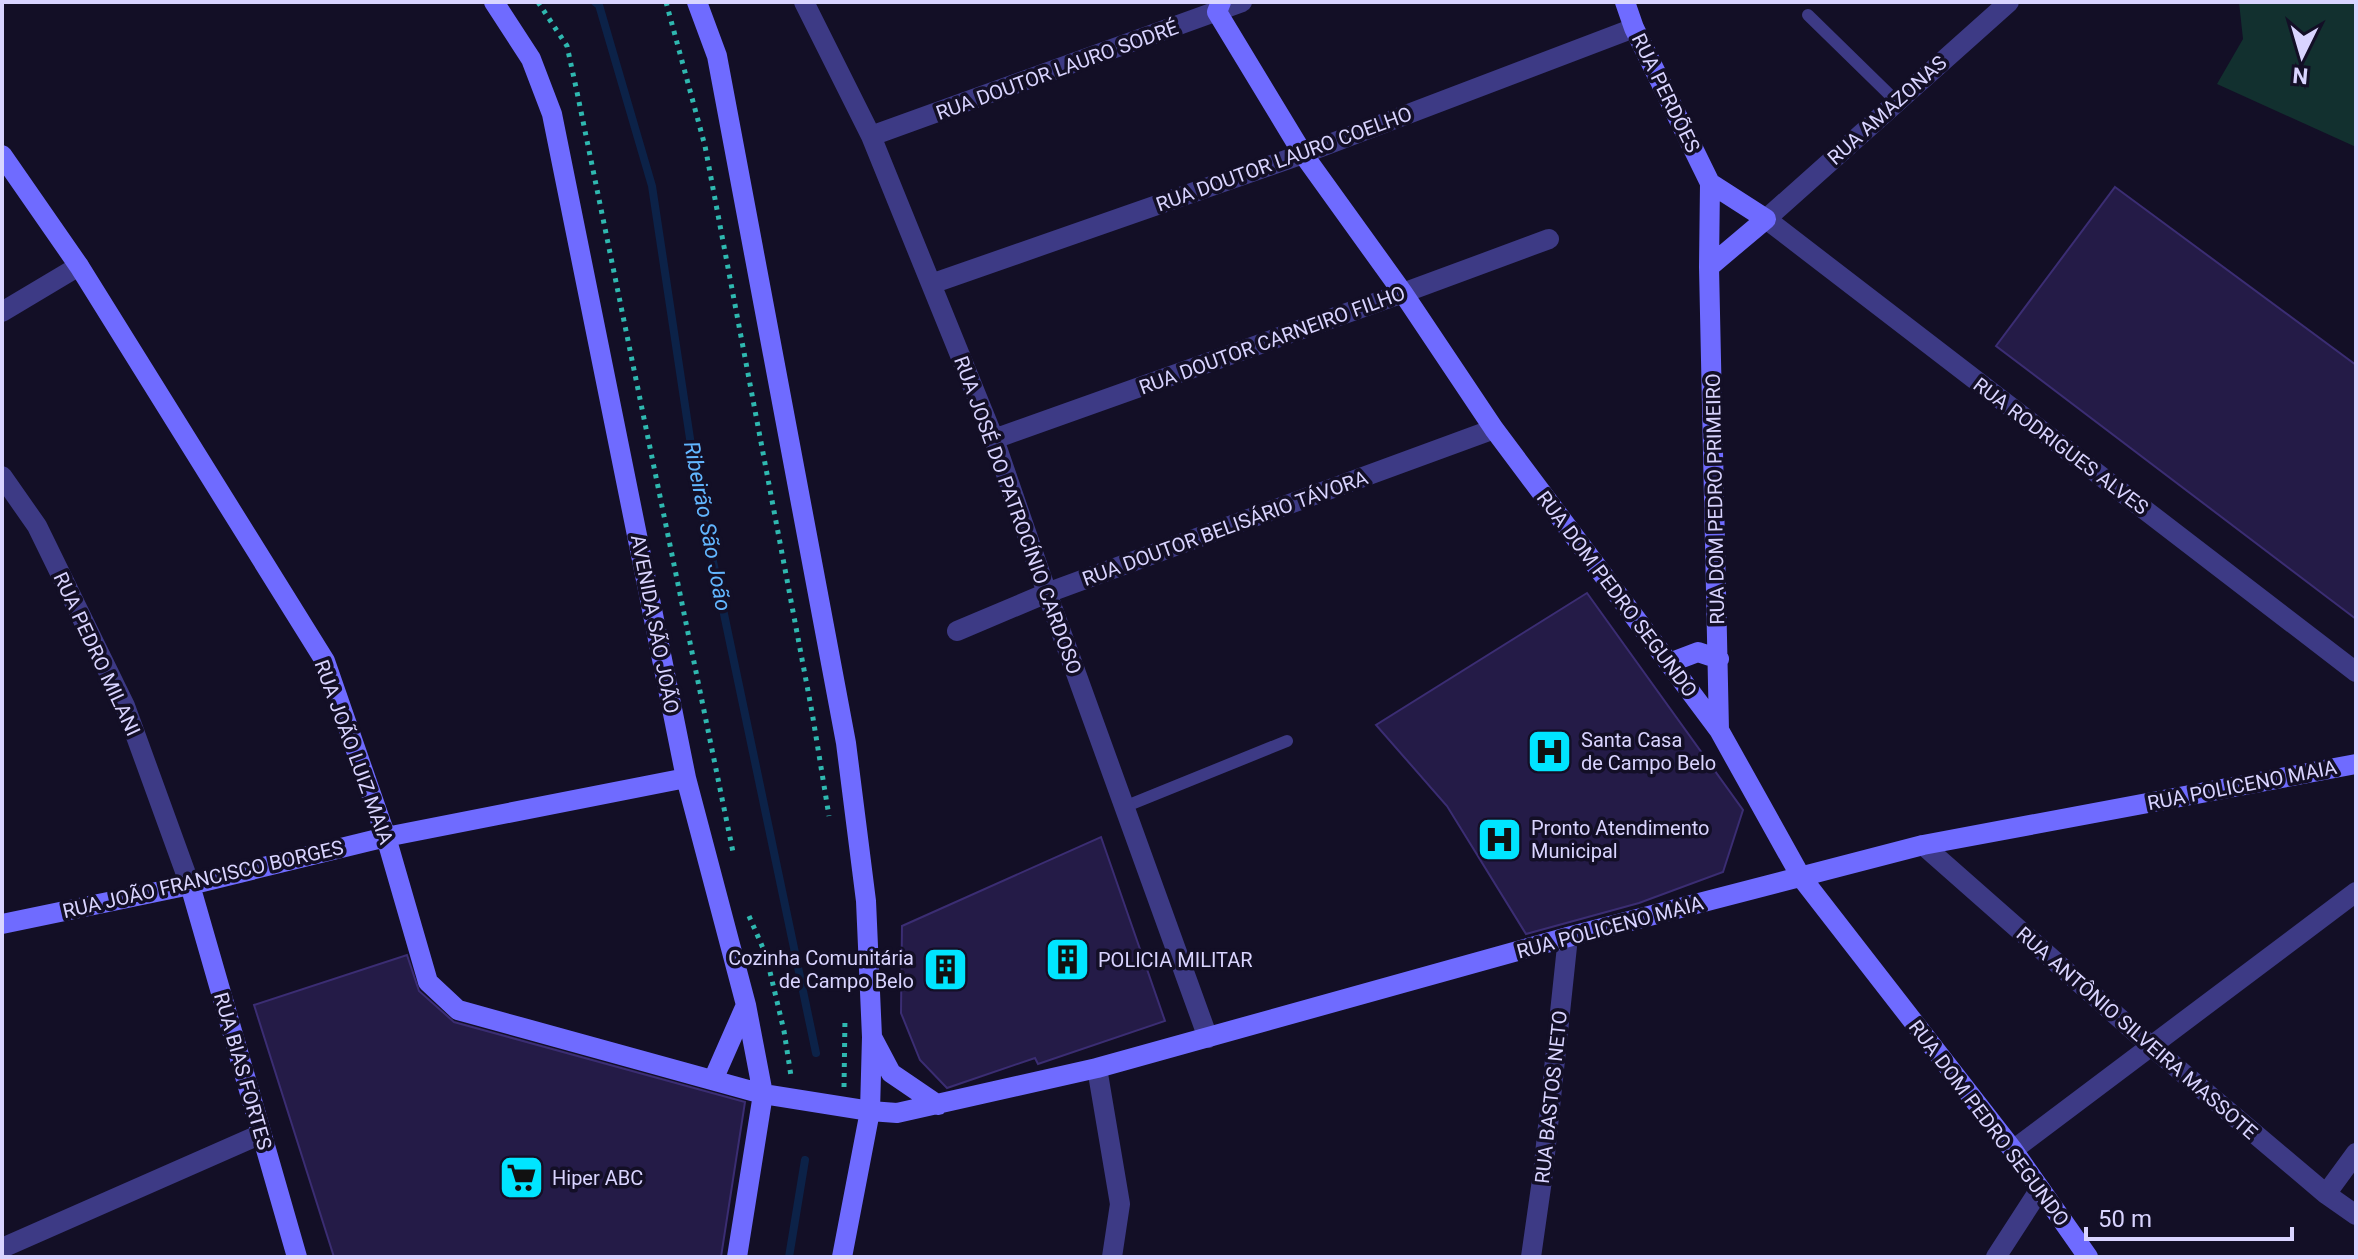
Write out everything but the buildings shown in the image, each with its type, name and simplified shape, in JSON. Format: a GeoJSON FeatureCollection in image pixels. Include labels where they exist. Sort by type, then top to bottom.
{"type":"FeatureCollection","features":[{"type":"Feature","properties":{"kind":"street","name":"AVENIDA SÃO JOÃO"},"geometry":{"type":"LineString","coordinates":[[494,2],[531,59],[552,114],[686,778],[746,1005],[763,1094],[737,1257]]}},
{"type":"Feature","properties":{"kind":"street"},"geometry":{"type":"LineString","coordinates":[[697,2],[717,56],[846,743],[866,901],[872,1037],[870,1111],[842,1257]]}},
{"type":"Feature","properties":{"kind":"street","name":"RUA JOSÉ DO PATROCÍNIO CARDOSO"},"geometry":{"type":"LineString","coordinates":[[804,2],[871,136],[994,439],[1208,1038]]}},
{"type":"Feature","properties":{"kind":"street","name":"RUA DOUTOR LAURO SODRÉ"},"geometry":{"type":"LineString","coordinates":[[871,136],[1216,5],[1242,2]]}},
{"type":"Feature","properties":{"kind":"street","name":"RUA PERDÕES"},"geometry":{"type":"LineString","coordinates":[[1625,2],[1634,28],[1710,183]]}},
{"type":"Feature","properties":{"kind":"street","name":"RUA AMAZONAS"},"geometry":{"type":"LineString","coordinates":[[1766,219],[2009,2]]}},
{"type":"Feature","properties":{"kind":"street","name":"RUA DOM PEDRO SEGUNDO"},"geometry":{"type":"LineString","coordinates":[[1216,5],[1303,154],[1403,293],[1494,429],[1719,730],[1801,877],[2013,1150],[2088,1257]]}},
{"type":"Feature","properties":{"kind":"street","name":"RUA DOUTOR LAURO COELHO"},"geometry":{"type":"LineString","coordinates":[[931,284],[1303,154],[1634,28]]}},
{"type":"Feature","properties":{"kind":"street","name":"RUA JOÃO LUIZ MAIA"},"geometry":{"type":"LineString","coordinates":[[2,155],[79,266],[325,661],[386,837],[428,982],[458,1010],[763,1094],[870,1111]]}},
{"type":"Feature","properties":{"kind":"street"},"geometry":{"type":"LineString","coordinates":[[1709,267],[1766,219],[1710,183]]}},
{"type":"Feature","properties":{"kind":"street","name":"RUA DOM PEDRO PRIMEIRO"},"geometry":{"type":"LineString","coordinates":[[1710,183],[1719,730]]}},
{"type":"Feature","properties":{"kind":"street","name":"RUA RODRIGUES ALVES"},"geometry":{"type":"LineString","coordinates":[[1766,219],[2356,672]]}},
{"type":"Feature","properties":{"kind":"street","name":"RUA DOUTOR CARNEIRO FILHO"},"geometry":{"type":"LineString","coordinates":[[994,439],[1549,239]]}},
{"type":"Feature","properties":{"kind":"street"},"geometry":{"type":"LineString","coordinates":[[2,312],[79,266]]}},
{"type":"Feature","properties":{"kind":"street","name":"RUA DOUTOR BELISÁRIO TÁVORA"},"geometry":{"type":"LineString","coordinates":[[957,631],[1047,593],[1494,429]]}},
{"type":"Feature","properties":{"kind":"street","name":"RUA PEDRO MILANI"},"geometry":{"type":"LineString","coordinates":[[2,476],[37,526],[125,706],[190,885]]}},
{"type":"Feature","properties":{"kind":"street"},"geometry":{"type":"LineString","coordinates":[[1669,663],[1698,652],[1719,659]]}},
{"type":"Feature","properties":{"kind":"street","name":"RUA POLICENO MAIA"},"geometry":{"type":"LineString","coordinates":[[870,1111],[897,1113],[1097,1068],[1568,937],[1923,845],[2356,764]]}},
{"type":"Feature","properties":{"kind":"street","name":"RUA JOÃO FRANCISCO BORGES"},"geometry":{"type":"LineString","coordinates":[[2,924],[190,885],[386,837],[686,778]]}},
{"type":"Feature","properties":{"kind":"street","name":"RUA ANTÔNIO SILVEIRA MASSOTE"},"geometry":{"type":"LineString","coordinates":[[1923,845],[2151,1046],[2326,1194],[2356,1215]]}},
{"type":"Feature","properties":{"kind":"street","name":"RUA BIAS FORTES"},"geometry":{"type":"LineString","coordinates":[[190,885],[297,1257]]}},
{"type":"Feature","properties":{"kind":"street"},"geometry":{"type":"LineString","coordinates":[[2013,1150],[2356,892]]}},
{"type":"Feature","properties":{"kind":"street","name":"RUA BASTOS NETO"},"geometry":{"type":"LineString","coordinates":[[1531,1257],[1568,937]]}},
{"type":"Feature","properties":{"kind":"street"},"geometry":{"type":"LineString","coordinates":[[713,1080],[746,1005]]}},
{"type":"Feature","properties":{"kind":"street"},"geometry":{"type":"LineString","coordinates":[[872,1037],[891,1073],[938,1105]]}},
{"type":"Feature","properties":{"kind":"street"},"geometry":{"type":"LineString","coordinates":[[1097,1068],[1120,1204],[1112,1257]]}},
{"type":"Feature","properties":{"kind":"street"},"geometry":{"type":"LineString","coordinates":[[2,1248],[261,1134]]}},
{"type":"Feature","properties":{"kind":"street"},"geometry":{"type":"LineString","coordinates":[[2326,1194],[2356,1153]]}},
{"type":"Feature","properties":{"kind":"street"},"geometry":{"type":"LineString","coordinates":[[1996,1257],[2040,1189]]}},
{"type":"Feature","properties":{"kind":"lane"},"geometry":{"type":"LineString","coordinates":[[1808,15],[1896,101]]}},
{"type":"Feature","properties":{"kind":"lane"},"geometry":{"type":"LineString","coordinates":[[1124,807],[1287,741]]}},
{"type":"Feature","properties":{"kind":"path"},"geometry":{"type":"LineString","coordinates":[[538,2],[567,46],[733,856]]}},
{"type":"Feature","properties":{"kind":"path"},"geometry":{"type":"LineString","coordinates":[[666,2],[705,146],[806,680],[829,818]]}},
{"type":"Feature","properties":{"kind":"path"},"geometry":{"type":"LineString","coordinates":[[749,915],[766,955],[784,1031],[792,1083]]}},
{"type":"Feature","properties":{"kind":"path"},"geometry":{"type":"LineString","coordinates":[[844,1093],[845,1016]]}},
{"type":"Feature","properties":{"kind":"green space"},"geometry":{"type":"Polygon","coordinates":[[[2239,2],[2356,2],[2356,147],[2217,84],[2243,39],[2239,2]]]}},
{"type":"Feature","properties":{"kind":"waterway","name":"Ribeirão São João"},"geometry":{"type":"LineString","coordinates":[[595,2],[599,5],[652,186],[697,485],[816,1053]]}},
{"type":"Feature","properties":{"kind":"waterway","name":"Ribeirão São João"},"geometry":{"type":"LineString","coordinates":[[789,1257],[805,1160]]}},
{"type":"Feature","properties":{"kind":"place","name":"Santa Casa de Campo Belo"},"geometry":{"type":"Point","coordinates":[1550,751]}},
{"type":"Feature","properties":{"kind":"place","name":"Pronto Atendimento Municipal"},"geometry":{"type":"Point","coordinates":[1500,840]}},
{"type":"Feature","properties":{"kind":"place","name":"POLICIA MILITAR"},"geometry":{"type":"Point","coordinates":[1067,960]}},
{"type":"Feature","properties":{"kind":"place","name":"Cozinha Comunitária de Campo Belo"},"geometry":{"type":"Point","coordinates":[945,969]}},
{"type":"Feature","properties":{"kind":"place","name":"Hiper ABC"},"geometry":{"type":"Point","coordinates":[521,1178]}}]}
